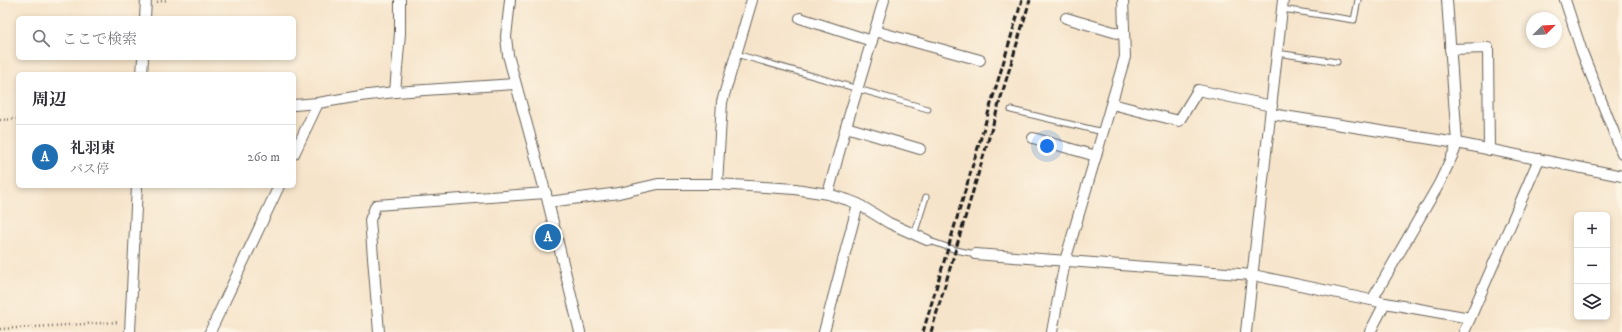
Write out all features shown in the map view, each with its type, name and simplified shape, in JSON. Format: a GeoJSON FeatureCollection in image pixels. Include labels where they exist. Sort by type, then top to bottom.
{"type":"FeatureCollection","features":[{"type":"Feature","properties":{"kind":"street"},"geometry":{"type":"LineString","coordinates":[[145,16],[146,0]]}},
{"type":"Feature","properties":{"kind":"street"},"geometry":{"type":"LineString","coordinates":[[395,92],[400,33],[400,0]]}},
{"type":"Feature","properties":{"kind":"street"},"geometry":{"type":"LineString","coordinates":[[510,0],[506,37],[508,55],[547,197],[580,332]]}},
{"type":"Feature","properties":{"kind":"street"},"geometry":{"type":"LineString","coordinates":[[717,184],[722,102],[752,0]]}},
{"type":"Feature","properties":{"kind":"street"},"geometry":{"type":"LineString","coordinates":[[828,194],[846,127],[884,0]]}},
{"type":"Feature","properties":{"kind":"street"},"geometry":{"type":"LineString","coordinates":[[1052,332],[1065,261],[1104,133],[1125,57],[1123,0]]}},
{"type":"Feature","properties":{"kind":"street"},"geometry":{"type":"LineString","coordinates":[[1372,300],[1440,184],[1457,143],[1447,0]]}},
{"type":"Feature","properties":{"kind":"street"},"geometry":{"type":"LineString","coordinates":[[1565,0],[1582,52],[1622,154]]}},
{"type":"Feature","properties":{"kind":"street"},"geometry":{"type":"LineString","coordinates":[[1246,332],[1282,5]]}},
{"type":"Feature","properties":{"kind":"street"},"geometry":{"type":"LineString","coordinates":[[800,18],[980,60]]}},
{"type":"Feature","properties":{"kind":"street"},"geometry":{"type":"LineString","coordinates":[[1066,18],[1124,36]]}},
{"type":"Feature","properties":{"kind":"street"},"geometry":{"type":"LineString","coordinates":[[1450,49],[1488,48],[1489,150]]}},
{"type":"Feature","properties":{"kind":"street"},"geometry":{"type":"LineString","coordinates":[[142,72],[143,60]]}},
{"type":"Feature","properties":{"kind":"street"},"geometry":{"type":"LineString","coordinates":[[296,105],[395,92],[515,84]]}},
{"type":"Feature","properties":{"kind":"street"},"geometry":{"type":"LineString","coordinates":[[1112,104],[1179,121],[1198,90],[1271,110],[1457,143],[1622,176]]}},
{"type":"Feature","properties":{"kind":"street"},"geometry":{"type":"LineString","coordinates":[[296,150],[318,103]]}},
{"type":"Feature","properties":{"kind":"street"},"geometry":{"type":"LineString","coordinates":[[846,127],[920,149]]}},
{"type":"Feature","properties":{"kind":"street"},"geometry":{"type":"LineString","coordinates":[[1033,138],[1096,156]]}},
{"type":"Feature","properties":{"kind":"street"},"geometry":{"type":"LineString","coordinates":[[1464,332],[1539,159]]}},
{"type":"Feature","properties":{"kind":"street"},"geometry":{"type":"LineString","coordinates":[[379,332],[370,220],[376,205],[620,193],[658,184],[717,184],[795,189],[828,194],[858,204],[889,223],[927,240]]}},
{"type":"Feature","properties":{"kind":"street"},"geometry":{"type":"LineString","coordinates":[[130,332],[136,188]]}},
{"type":"Feature","properties":{"kind":"street"},"geometry":{"type":"LineString","coordinates":[[210,332],[278,188]]}},
{"type":"Feature","properties":{"kind":"street"},"geometry":{"type":"LineString","coordinates":[[824,332],[858,204]]}},
{"type":"Feature","properties":{"kind":"street"},"geometry":{"type":"LineString","coordinates":[[974,254],[1253,275],[1386,303],[1470,318]]}},
{"type":"Feature","properties":{"kind":"street"},"geometry":{"type":"LineString","coordinates":[[1370,332],[1386,303]]}},
{"type":"Feature","properties":{"kind":"lane"},"geometry":{"type":"LineString","coordinates":[[1282,5],[1354,20],[1358,0]]}},
{"type":"Feature","properties":{"kind":"lane"},"geometry":{"type":"LineString","coordinates":[[1277,53],[1337,62]]}},
{"type":"Feature","properties":{"kind":"lane"},"geometry":{"type":"LineString","coordinates":[[736,54],[928,109]]}},
{"type":"Feature","properties":{"kind":"lane"},"geometry":{"type":"LineString","coordinates":[[1011,110],[1104,133]]}},
{"type":"Feature","properties":{"kind":"lane"},"geometry":{"type":"LineString","coordinates":[[914,235],[926,197]]}},
{"type":"Feature","properties":{"kind":"lane"},"geometry":{"type":"LineString","coordinates":[[927,240],[956,250],[974,254]]}},
{"type":"Feature","properties":{"kind":"path"},"geometry":{"type":"LineString","coordinates":[[0,120],[16,119]]}},
{"type":"Feature","properties":{"kind":"path"},"geometry":{"type":"LineString","coordinates":[[0,329],[130,321]]}},
{"type":"Feature","properties":{"kind":"railway"},"geometry":{"type":"LineString","coordinates":[[923,332],[1022,0]]}},
{"type":"Feature","properties":{"kind":"railway"},"geometry":{"type":"LineString","coordinates":[[931,332],[1030,0]]}},
{"type":"Feature","properties":{"kind":"place","name":"礼羽東"},"geometry":{"type":"Point","coordinates":[548,237]}}]}
